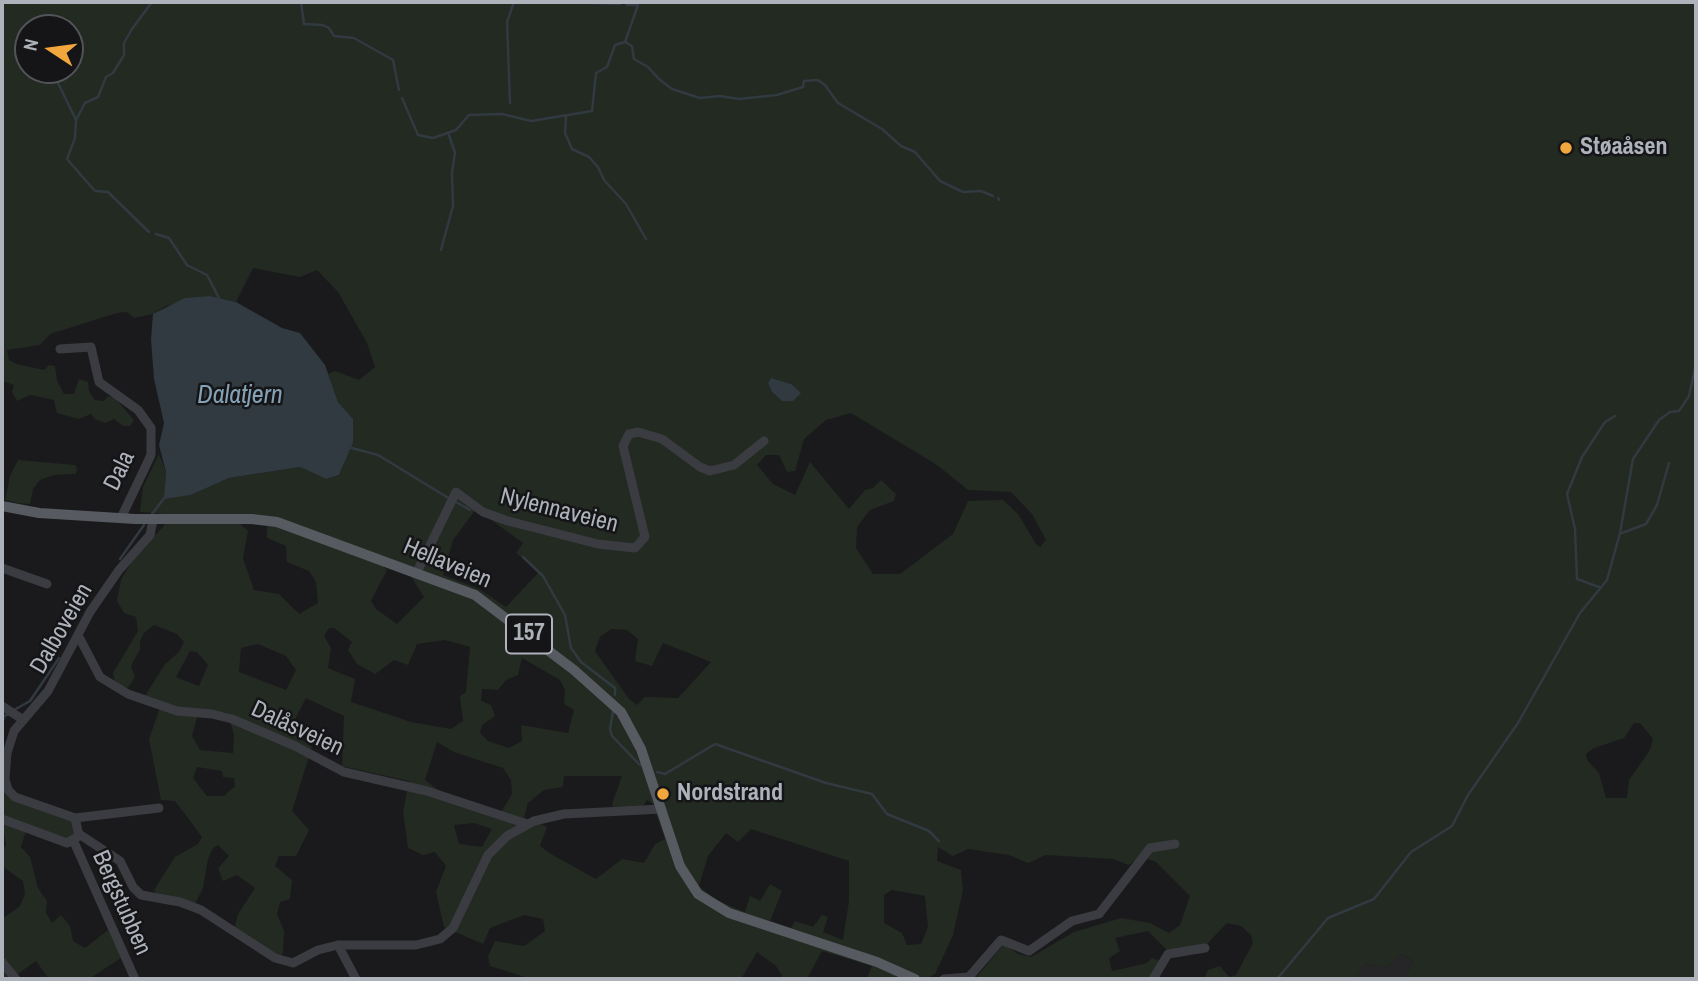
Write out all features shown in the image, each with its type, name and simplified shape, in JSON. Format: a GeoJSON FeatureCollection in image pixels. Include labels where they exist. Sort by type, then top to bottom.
{"type":"FeatureCollection","features":[{"type":"Feature","properties":{"kind":"main road","name":"Hellaveien"},"geometry":{"type":"LineString","coordinates":[[2,506],[39,513],[153,520],[253,519],[277,522],[417,572],[484,601],[612,702],[634,734],[685,877],[712,905],[890,967],[915,979]]}},
{"type":"Feature","properties":{"kind":"street","name":"Dala"},"geometry":{"type":"LineString","coordinates":[[60,349],[86,346],[92,349],[99,382],[138,410],[152,435],[149,460],[125,503],[121,518]]}},
{"type":"Feature","properties":{"kind":"street","name":"Nylennaveien"},"geometry":{"type":"LineString","coordinates":[[417,572],[456,492],[483,512],[508,522],[598,544],[635,548],[645,537],[623,446],[629,434],[642,432],[662,439],[700,467],[710,471],[734,465],[764,441]]}},
{"type":"Feature","properties":{"kind":"street","name":"Dalboveien"},"geometry":{"type":"LineString","coordinates":[[75,817],[37,806],[8,790],[5,779],[7,752],[22,719],[48,691],[90,612],[119,570],[150,535],[153,520]]}},
{"type":"Feature","properties":{"kind":"street"},"geometry":{"type":"LineString","coordinates":[[2,568],[47,584]]}},
{"type":"Feature","properties":{"kind":"street","name":"Dalåsveien"},"geometry":{"type":"LineString","coordinates":[[78,635],[100,677],[128,694],[177,711],[232,719],[302,749],[344,772],[427,791],[527,824]]}},
{"type":"Feature","properties":{"kind":"street"},"geometry":{"type":"LineString","coordinates":[[2,706],[22,719]]}},
{"type":"Feature","properties":{"kind":"street"},"geometry":{"type":"LineString","coordinates":[[77,838],[75,817],[159,808]]}},
{"type":"Feature","properties":{"kind":"street"},"geometry":{"type":"LineString","coordinates":[[2,819],[59,842],[77,838],[120,861],[133,887],[141,895],[180,902],[201,910],[281,961],[299,962],[318,950],[338,945],[416,945],[440,939],[453,928],[488,855],[507,836],[527,824],[564,814],[662,809]]}},
{"type":"Feature","properties":{"kind":"street","name":"Bergstubben"},"geometry":{"type":"LineString","coordinates":[[77,838],[135,979]]}},
{"type":"Feature","properties":{"kind":"street"},"geometry":{"type":"LineString","coordinates":[[944,979],[969,977],[1001,940],[1029,951],[1072,921],[1099,914],[1150,848],[1175,844]]}},
{"type":"Feature","properties":{"kind":"street"},"geometry":{"type":"LineString","coordinates":[[338,945],[357,978]]}},
{"type":"Feature","properties":{"kind":"street"},"geometry":{"type":"LineString","coordinates":[[1153,979],[1168,954],[1205,948]]}},
{"type":"Feature","properties":{"kind":"street"},"geometry":{"type":"LineString","coordinates":[[2,962],[16,979]]}},
{"type":"Feature","properties":{"kind":"shaded area"},"geometry":{"type":"Polygon","coordinates":[[[2,2],[1696,2],[1696,979],[1404,979],[1413,961],[1401,954],[1388,967],[1365,964],[1354,979],[1204,979],[1208,970],[1220,966],[1229,977],[1236,975],[1253,943],[1251,935],[1241,926],[1227,923],[1207,944],[1167,950],[1148,931],[1115,938],[1120,951],[1109,958],[1112,971],[1147,963],[1152,958],[1160,961],[1150,979],[975,979],[1004,944],[1018,954],[1031,957],[1074,932],[1121,918],[1150,923],[1169,933],[1180,925],[1190,896],[1156,862],[1141,856],[1129,865],[1113,859],[1046,855],[1028,863],[1009,855],[968,849],[953,856],[938,847],[937,861],[961,870],[963,890],[953,935],[935,974],[925,979],[870,979],[868,976],[872,966],[822,951],[807,979],[784,979],[776,966],[757,952],[741,979],[531,979],[490,966],[488,956],[495,941],[524,946],[545,931],[543,919],[524,915],[490,928],[483,944],[444,927],[436,892],[446,866],[435,852],[423,855],[408,848],[403,812],[409,781],[342,766],[344,716],[306,698],[289,731],[312,747],[292,811],[309,830],[296,856],[279,856],[275,866],[292,880],[290,899],[280,902],[277,914],[284,931],[283,953],[277,960],[233,934],[238,914],[255,888],[237,875],[223,881],[218,868],[229,856],[218,845],[213,848],[208,859],[203,888],[195,904],[158,896],[154,890],[175,857],[198,844],[202,837],[175,801],[161,800],[149,739],[162,702],[145,696],[165,664],[179,652],[184,642],[177,634],[154,625],[144,633],[140,642],[140,649],[131,666],[135,677],[128,688],[115,684],[113,673],[138,631],[136,617],[124,613],[117,601],[121,580],[134,557],[164,526],[164,514],[140,512],[143,487],[159,454],[166,472],[165,498],[191,495],[229,478],[300,467],[326,479],[339,475],[353,443],[353,419],[338,402],[328,374],[335,371],[359,380],[375,367],[367,343],[338,292],[317,270],[300,277],[253,268],[236,302],[210,296],[166,306],[153,314],[134,318],[127,312],[117,313],[50,334],[40,345],[7,350],[9,360],[17,364],[44,370],[49,365],[55,366],[57,381],[64,394],[74,394],[79,379],[88,382],[89,391],[95,400],[104,401],[108,396],[115,398],[134,420],[130,426],[123,426],[114,419],[105,423],[91,414],[79,419],[57,413],[54,400],[30,395],[17,401],[12,392],[14,385],[2,381],[2,2]],[[771,379],[768,383],[772,392],[782,401],[791,384],[771,379]],[[851,413],[826,420],[804,439],[795,471],[787,472],[779,455],[766,455],[757,465],[773,484],[795,495],[810,462],[849,509],[865,490],[873,488],[881,480],[896,494],[894,501],[870,510],[857,527],[856,548],[873,574],[900,574],[953,534],[968,501],[1003,500],[1018,514],[1036,544],[1040,547],[1046,540],[1032,514],[1011,492],[968,490],[937,465],[851,413]],[[476,509],[453,540],[443,575],[479,589],[506,607],[539,572],[516,553],[523,543],[476,509]],[[239,523],[248,531],[243,558],[254,590],[279,594],[299,614],[318,603],[316,582],[309,571],[287,562],[286,546],[267,538],[267,526],[239,523]],[[382,565],[387,570],[371,601],[376,609],[397,624],[424,597],[410,575],[382,565]],[[329,628],[324,636],[331,648],[328,668],[355,679],[351,702],[411,722],[451,729],[463,721],[460,696],[466,692],[470,647],[445,640],[417,644],[408,665],[394,660],[375,674],[357,664],[348,650],[352,642],[334,628],[329,628]],[[611,629],[600,637],[595,651],[629,699],[637,705],[645,697],[678,698],[711,662],[663,643],[652,666],[635,661],[638,639],[627,630],[611,629]],[[258,644],[241,648],[239,672],[286,690],[296,670],[286,656],[258,644]],[[190,651],[176,677],[199,686],[208,665],[197,652],[190,651]],[[522,658],[518,675],[506,680],[498,690],[482,689],[481,701],[491,705],[495,716],[482,725],[480,733],[488,741],[509,748],[522,741],[521,725],[568,733],[574,710],[564,704],[565,690],[560,680],[522,658]],[[199,710],[192,736],[200,750],[233,753],[234,736],[228,713],[199,710]],[[1634,723],[1624,738],[1594,748],[1586,754],[1587,760],[1599,773],[1606,798],[1627,798],[1629,780],[1650,750],[1653,739],[1640,723],[1634,723]],[[437,742],[425,780],[441,792],[499,816],[512,794],[511,780],[503,768],[454,752],[437,742]],[[197,767],[193,778],[207,796],[224,796],[235,786],[234,778],[223,777],[222,771],[197,767]],[[564,776],[563,787],[544,790],[528,803],[524,818],[547,827],[540,846],[596,879],[622,859],[644,863],[655,844],[665,839],[652,803],[647,800],[643,806],[614,809],[612,804],[622,776],[564,776]],[[474,823],[454,825],[459,844],[482,847],[492,829],[474,823]],[[751,829],[738,842],[726,833],[708,856],[699,886],[716,900],[745,912],[750,896],[760,901],[770,884],[782,891],[770,921],[791,928],[795,921],[813,927],[822,915],[828,917],[823,932],[843,940],[849,901],[849,861],[751,829]],[[892,890],[884,895],[884,923],[902,933],[907,945],[921,944],[928,927],[925,896],[892,890]]]}},
{"type":"Feature","properties":{"kind":"shaded area"},"geometry":{"type":"Polygon","coordinates":[[[18,460],[75,465],[77,469],[76,474],[54,475],[40,480],[33,489],[30,504],[17,503],[5,500],[10,476],[18,460]]]}},
{"type":"Feature","properties":{"kind":"shaded area"},"geometry":{"type":"Polygon","coordinates":[[[2,779],[4,787],[71,820],[76,828],[73,840],[26,831],[21,847],[30,857],[38,888],[47,901],[46,913],[52,923],[61,915],[70,926],[73,941],[85,948],[108,930],[121,958],[89,979],[49,979],[36,961],[11,979],[2,979],[2,915],[5,917],[20,906],[25,894],[23,881],[2,866],[2,850],[6,845],[2,820],[2,779]]]}},
{"type":"Feature","properties":{"kind":"shaded area"},"geometry":{"type":"Polygon","coordinates":[[[1401,954],[1413,961],[1404,979],[1354,979],[1365,964],[1388,967],[1401,954]]]}},
{"type":"Feature","properties":{"kind":"water","name":"Dalatjern"},"geometry":{"type":"Polygon","coordinates":[[[210,296],[236,302],[282,328],[300,333],[325,365],[338,402],[353,419],[353,443],[339,475],[326,479],[300,467],[229,478],[191,495],[164,499],[166,472],[159,445],[164,423],[154,379],[151,339],[153,314],[185,298],[210,296]]]}},
{"type":"Feature","properties":{"kind":"water"},"geometry":{"type":"Polygon","coordinates":[[[771,378],[791,384],[801,393],[793,401],[782,401],[772,392],[768,383],[771,378]]]}},
{"type":"Feature","properties":{"kind":"waterway"},"geometry":{"type":"LineString","coordinates":[[76,120],[85,103],[98,97],[106,77],[113,73],[124,55],[124,43],[152,2]]}},
{"type":"Feature","properties":{"kind":"waterway"},"geometry":{"type":"LineString","coordinates":[[301,2],[304,24],[323,25],[329,28],[334,36],[354,38],[393,60],[399,90]]}},
{"type":"Feature","properties":{"kind":"waterway"},"geometry":{"type":"LineString","coordinates":[[510,103],[507,22],[514,2]]}},
{"type":"Feature","properties":{"kind":"waterway"},"geometry":{"type":"LineString","coordinates":[[565,2],[620,4]]}},
{"type":"Feature","properties":{"kind":"waterway"},"geometry":{"type":"LineString","coordinates":[[402,98],[418,135],[433,138],[456,130],[469,115],[502,114],[531,121],[592,111],[596,73],[607,67],[615,45],[625,42],[639,2]]}},
{"type":"Feature","properties":{"kind":"waterway"},"geometry":{"type":"LineString","coordinates":[[627,5],[637,5]]}},
{"type":"Feature","properties":{"kind":"waterway"},"geometry":{"type":"LineString","coordinates":[[625,42],[632,46],[634,59],[648,67],[672,89],[700,98],[720,96],[739,99],[777,95],[803,87],[804,81],[818,80],[838,103],[882,129],[901,146],[915,152],[940,181],[963,192],[981,191],[993,196]]}},
{"type":"Feature","properties":{"kind":"waterway"},"geometry":{"type":"LineString","coordinates":[[58,84],[76,120],[75,138],[67,159],[95,191],[108,192],[149,232]]}},
{"type":"Feature","properties":{"kind":"waterway"},"geometry":{"type":"LineString","coordinates":[[566,116],[565,133],[572,149],[589,157],[598,167],[604,180],[626,204],[646,239]]}},
{"type":"Feature","properties":{"kind":"waterway"},"geometry":{"type":"LineString","coordinates":[[441,250],[453,206],[452,172],[455,153],[449,135]]}},
{"type":"Feature","properties":{"kind":"waterway"},"geometry":{"type":"LineString","coordinates":[[156,234],[169,238],[187,265],[207,275],[219,298]]}},
{"type":"Feature","properties":{"kind":"waterway"},"geometry":{"type":"LineString","coordinates":[[1277,979],[1328,918],[1374,899],[1411,852],[1452,826],[1468,795],[1518,723],[1580,613],[1607,580],[1620,533],[1633,459],[1659,420],[1670,412],[1679,411],[1689,396],[1696,364]]}},
{"type":"Feature","properties":{"kind":"waterway"},"geometry":{"type":"LineString","coordinates":[[1599,587],[1577,579],[1575,529],[1567,494],[1582,457],[1605,422],[1615,416]]}},
{"type":"Feature","properties":{"kind":"waterway"},"geometry":{"type":"LineString","coordinates":[[348,447],[378,455],[450,499]]}},
{"type":"Feature","properties":{"kind":"waterway"},"geometry":{"type":"LineString","coordinates":[[1622,533],[1646,524],[1657,505],[1669,463]]}},
{"type":"Feature","properties":{"kind":"waterway"},"geometry":{"type":"LineString","coordinates":[[152,514],[165,497]]}},
{"type":"Feature","properties":{"kind":"waterway"},"geometry":{"type":"LineString","coordinates":[[456,502],[470,510]]}},
{"type":"Feature","properties":{"kind":"waterway"},"geometry":{"type":"LineString","coordinates":[[120,559],[144,525]]}},
{"type":"Feature","properties":{"kind":"waterway"},"geometry":{"type":"LineString","coordinates":[[523,557],[543,576],[565,615],[571,648],[581,662],[615,688],[615,695]]}},
{"type":"Feature","properties":{"kind":"waterway"},"geometry":{"type":"LineString","coordinates":[[14,710],[30,701],[59,658]]}},
{"type":"Feature","properties":{"kind":"waterway"},"geometry":{"type":"LineString","coordinates":[[613,712],[610,729],[612,736],[640,765]]}},
{"type":"Feature","properties":{"kind":"waterway"},"geometry":{"type":"LineString","coordinates":[[2,725],[4,716],[9,714]]}},
{"type":"Feature","properties":{"kind":"waterway"},"geometry":{"type":"LineString","coordinates":[[657,772],[665,774],[715,744],[826,783],[872,794],[887,814],[929,831],[939,841]]}},
{"type":"Feature","properties":{"kind":"place","name":"Støaåsen"},"geometry":{"type":"Point","coordinates":[1566,148]}},
{"type":"Feature","properties":{"kind":"place","name":"Nordstrand"},"geometry":{"type":"Point","coordinates":[663,794]}}]}
